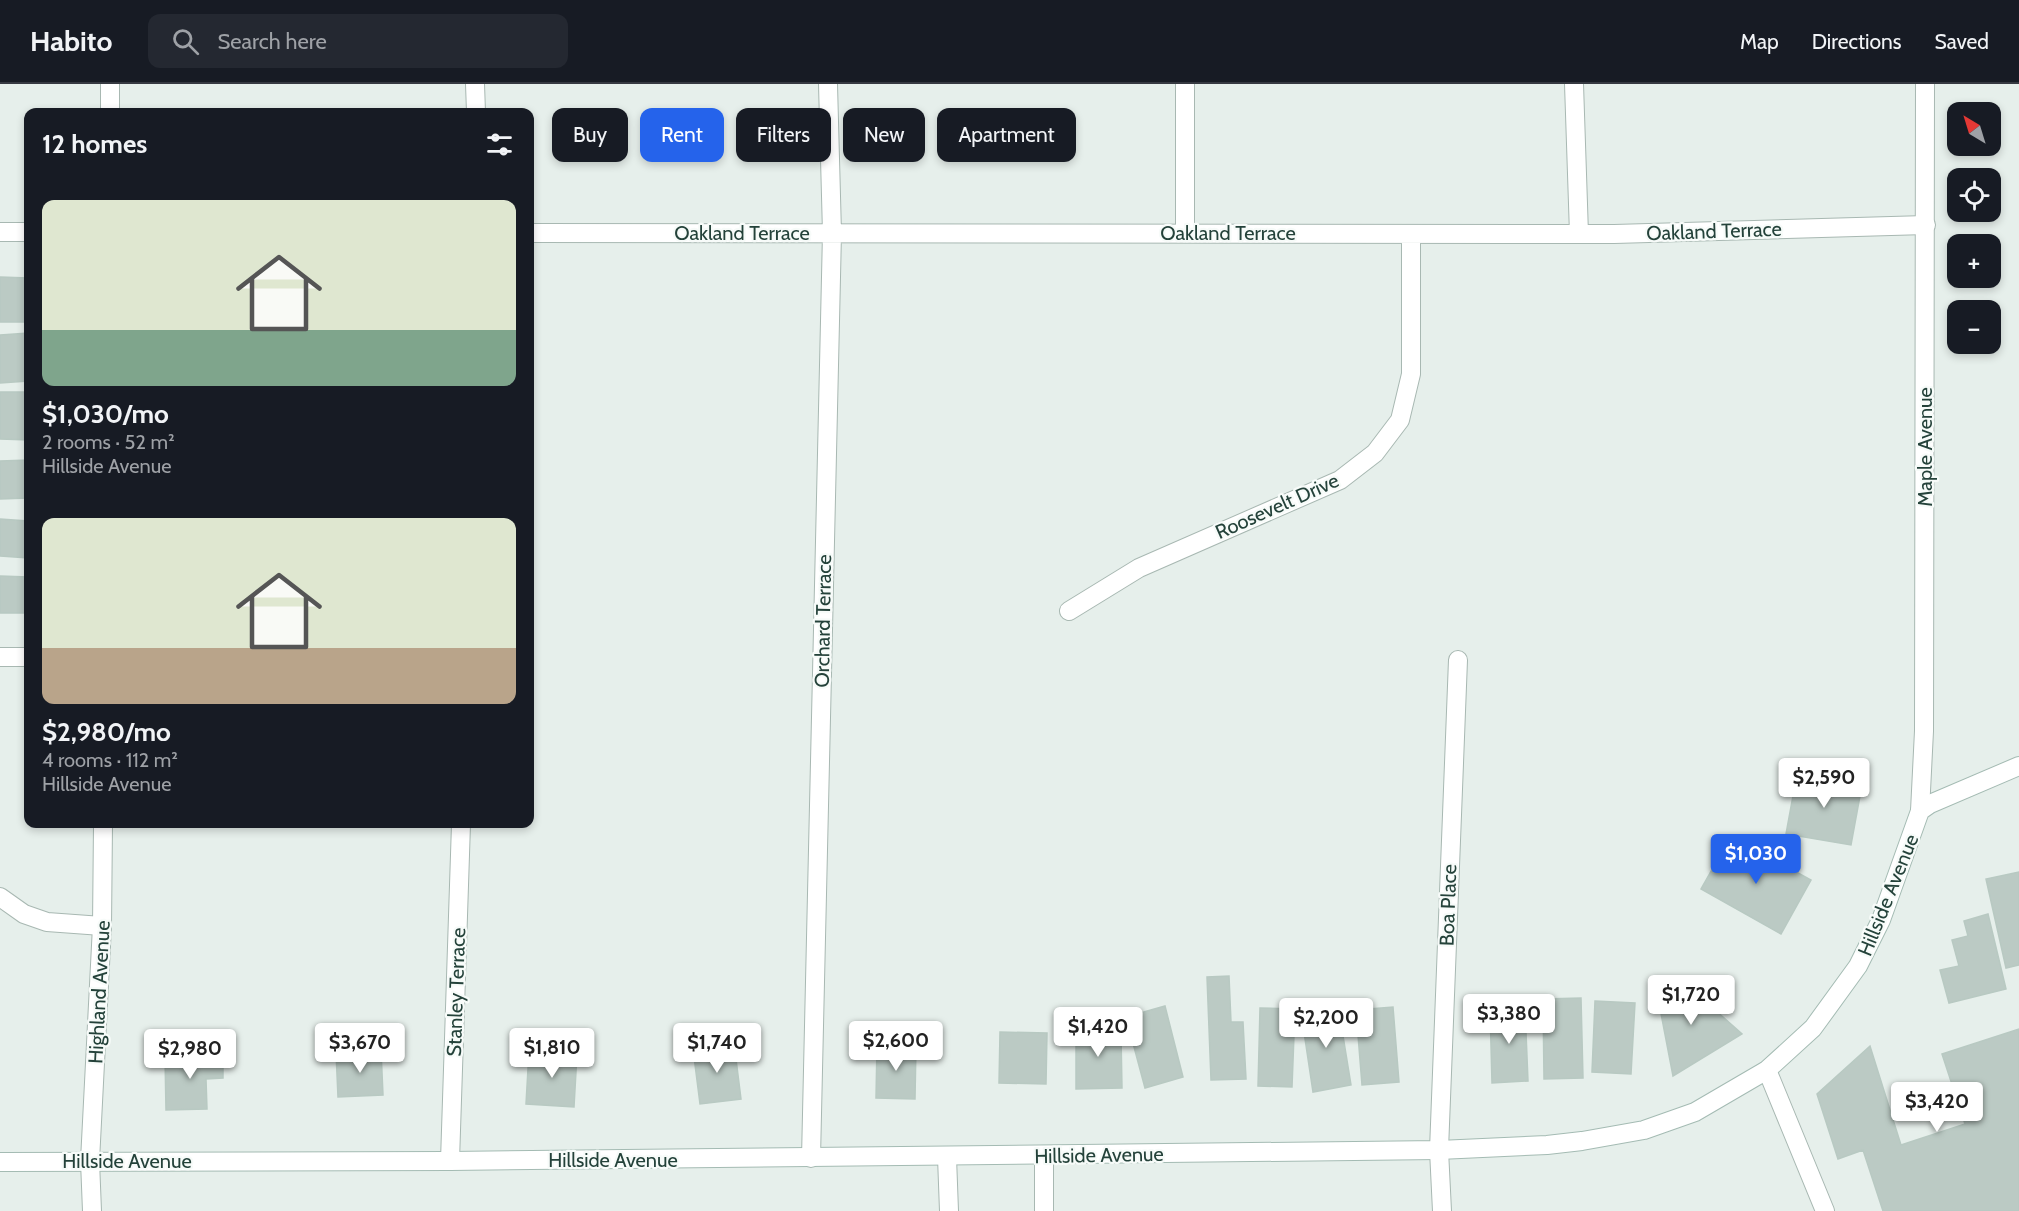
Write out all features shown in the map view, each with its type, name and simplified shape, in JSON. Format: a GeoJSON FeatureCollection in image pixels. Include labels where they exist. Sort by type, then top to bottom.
{"type":"FeatureCollection","features":[{"type":"Feature","properties":{"kind":"street"},"geometry":{"type":"LineString","coordinates":[[110,84],[110,108]]}},
{"type":"Feature","properties":{"kind":"street"},"geometry":{"type":"LineString","coordinates":[[476,84],[476,108]]}},
{"type":"Feature","properties":{"kind":"street","name":"Orchard Terrace"},"geometry":{"type":"LineString","coordinates":[[811,1158],[832,233],[828,84]]}},
{"type":"Feature","properties":{"kind":"street"},"geometry":{"type":"LineString","coordinates":[[1185,84],[1185,233]]}},
{"type":"Feature","properties":{"kind":"street"},"geometry":{"type":"LineString","coordinates":[[1574,84],[1579,234]]}},
{"type":"Feature","properties":{"kind":"street","name":"Maple Avenue"},"geometry":{"type":"LineString","coordinates":[[1920,811],[1924,731],[1925,84]]}},
{"type":"Feature","properties":{"kind":"street","name":"Oakland Terrace"},"geometry":{"type":"LineString","coordinates":[[534,233],[1579,234],[1926,225]]}},
{"type":"Feature","properties":{"kind":"street"},"geometry":{"type":"LineString","coordinates":[[0,232],[24,232]]}},
{"type":"Feature","properties":{"kind":"street","name":"Roosevelt Drive"},"geometry":{"type":"LineString","coordinates":[[1069,611],[1139,568],[1340,480],[1375,453],[1400,420],[1411,374],[1412,234]]}},
{"type":"Feature","properties":{"kind":"street"},"geometry":{"type":"LineString","coordinates":[[0,657],[24,657]]}},
{"type":"Feature","properties":{"kind":"street","name":"Boa Place"},"geometry":{"type":"LineString","coordinates":[[1442,1211],[1439,1150],[1458,660]]}},
{"type":"Feature","properties":{"kind":"street","name":"Hillside Avenue"},"geometry":{"type":"LineString","coordinates":[[0,1162],[947,1157],[1439,1150],[1582,1141],[1644,1130],[1695,1112],[1767,1070],[1813,1028],[1858,966],[1881,920],[1920,811],[1930,804],[2019,766]]}},
{"type":"Feature","properties":{"kind":"street","name":"Highland Avenue"},"geometry":{"type":"LineString","coordinates":[[92,1211],[90,1161],[102,926],[104,828]]}},
{"type":"Feature","properties":{"kind":"street","name":"Stanley Terrace"},"geometry":{"type":"LineString","coordinates":[[450,1161],[460,828]]}},
{"type":"Feature","properties":{"kind":"street"},"geometry":{"type":"LineString","coordinates":[[0,897],[24,915],[47,922],[102,926]]}},
{"type":"Feature","properties":{"kind":"street"},"geometry":{"type":"LineString","coordinates":[[1767,1070],[1825,1211]]}},
{"type":"Feature","properties":{"kind":"street"},"geometry":{"type":"LineString","coordinates":[[1044,1156],[1044,1211]]}},
{"type":"Feature","properties":{"kind":"street"},"geometry":{"type":"LineString","coordinates":[[947,1157],[949,1211]]}},
{"type":"Feature","properties":{"kind":"building"},"geometry":{"type":"Polygon","coordinates":[[[0,277],[24,278],[24,322],[0,322],[0,277]]]}},
{"type":"Feature","properties":{"kind":"building"},"geometry":{"type":"Polygon","coordinates":[[[24,333],[24,381],[0,383],[0,335],[24,333]]]}},
{"type":"Feature","properties":{"kind":"building"},"geometry":{"type":"Polygon","coordinates":[[[0,392],[24,392],[24,440],[0,439],[0,392]]]}},
{"type":"Feature","properties":{"kind":"building"},"geometry":{"type":"Polygon","coordinates":[[[24,460],[24,498],[0,499],[0,461],[24,460]]]}},
{"type":"Feature","properties":{"kind":"building"},"geometry":{"type":"Polygon","coordinates":[[[0,519],[24,521],[24,558],[0,556],[0,519]]]}},
{"type":"Feature","properties":{"kind":"building"},"geometry":{"type":"Polygon","coordinates":[[[0,576],[24,577],[24,613],[0,613],[0,576]]]}},
{"type":"Feature","properties":{"kind":"building"},"geometry":{"type":"Polygon","coordinates":[[[1797,774],[1862,785],[1851,845],[1786,834],[1797,774]]]}},
{"type":"Feature","properties":{"kind":"building"},"geometry":{"type":"Polygon","coordinates":[[[1731,836],[1811,880],[1781,934],[1701,889],[1731,836]]]}},
{"type":"Feature","properties":{"kind":"building"},"geometry":{"type":"Polygon","coordinates":[[[2019,872],[2019,965],[2006,968],[1986,879],[2019,872]]]}},
{"type":"Feature","properties":{"kind":"building"},"geometry":{"type":"Polygon","coordinates":[[[1988,914],[2006,989],[1949,1003],[1940,970],[1959,966],[1952,940],[1968,936],[1964,921],[1988,914]]]}},
{"type":"Feature","properties":{"kind":"building"},"geometry":{"type":"Polygon","coordinates":[[[1229,976],[1231,1022],[1243,1022],[1246,1079],[1211,1080],[1207,977],[1229,976]]]}},
{"type":"Feature","properties":{"kind":"building"},"geometry":{"type":"Polygon","coordinates":[[[1677,976],[1742,1034],[1673,1076],[1658,998],[1677,976]]]}},
{"type":"Feature","properties":{"kind":"building"},"geometry":{"type":"Polygon","coordinates":[[[1581,998],[1583,1078],[1544,1079],[1543,999],[1581,998]]]}},
{"type":"Feature","properties":{"kind":"building"},"geometry":{"type":"Polygon","coordinates":[[[1595,1001],[1635,1003],[1631,1074],[1592,1072],[1595,1001]]]}},
{"type":"Feature","properties":{"kind":"building"},"geometry":{"type":"Polygon","coordinates":[[[1338,1005],[1351,1085],[1313,1092],[1301,1012],[1338,1005]]]}},
{"type":"Feature","properties":{"kind":"building"},"geometry":{"type":"Polygon","coordinates":[[[1165,1006],[1183,1077],[1145,1088],[1126,1017],[1165,1006]]]}},
{"type":"Feature","properties":{"kind":"building"},"geometry":{"type":"Polygon","coordinates":[[[1393,1007],[1399,1082],[1362,1085],[1356,1010],[1393,1007]]]}},
{"type":"Feature","properties":{"kind":"building"},"geometry":{"type":"Polygon","coordinates":[[[1260,1008],[1295,1009],[1292,1087],[1258,1086],[1260,1008]]]}},
{"type":"Feature","properties":{"kind":"building"},"geometry":{"type":"Polygon","coordinates":[[[1490,1008],[1525,1008],[1528,1081],[1492,1083],[1490,1008]]]}},
{"type":"Feature","properties":{"kind":"building"},"geometry":{"type":"Polygon","coordinates":[[[1101,1022],[1100,1035],[1121,1035],[1122,1088],[1076,1089],[1076,1023],[1101,1022]]]}},
{"type":"Feature","properties":{"kind":"building"},"geometry":{"type":"Polygon","coordinates":[[[2019,1029],[2019,1211],[1883,1211],[1863,1150],[1838,1159],[1817,1094],[1870,1046],[1901,1145],[1965,1124],[1942,1054],[2019,1029]]]}},
{"type":"Feature","properties":{"kind":"building"},"geometry":{"type":"Polygon","coordinates":[[[1000,1032],[1047,1033],[1046,1084],[999,1083],[1000,1032]]]}},
{"type":"Feature","properties":{"kind":"building"},"geometry":{"type":"Polygon","coordinates":[[[734,1043],[741,1099],[700,1104],[693,1049],[734,1043]]]}},
{"type":"Feature","properties":{"kind":"building"},"geometry":{"type":"Polygon","coordinates":[[[877,1045],[916,1046],[915,1099],[876,1098],[877,1045]]]}},
{"type":"Feature","properties":{"kind":"building"},"geometry":{"type":"Polygon","coordinates":[[[381,1050],[383,1095],[338,1097],[336,1052],[381,1050]]]}},
{"type":"Feature","properties":{"kind":"building"},"geometry":{"type":"Polygon","coordinates":[[[529,1051],[577,1054],[574,1107],[526,1104],[529,1051]]]}},
{"type":"Feature","properties":{"kind":"building"},"geometry":{"type":"Polygon","coordinates":[[[223,1055],[223,1078],[206,1079],[207,1109],[166,1110],[165,1057],[223,1055]]]}}]}
